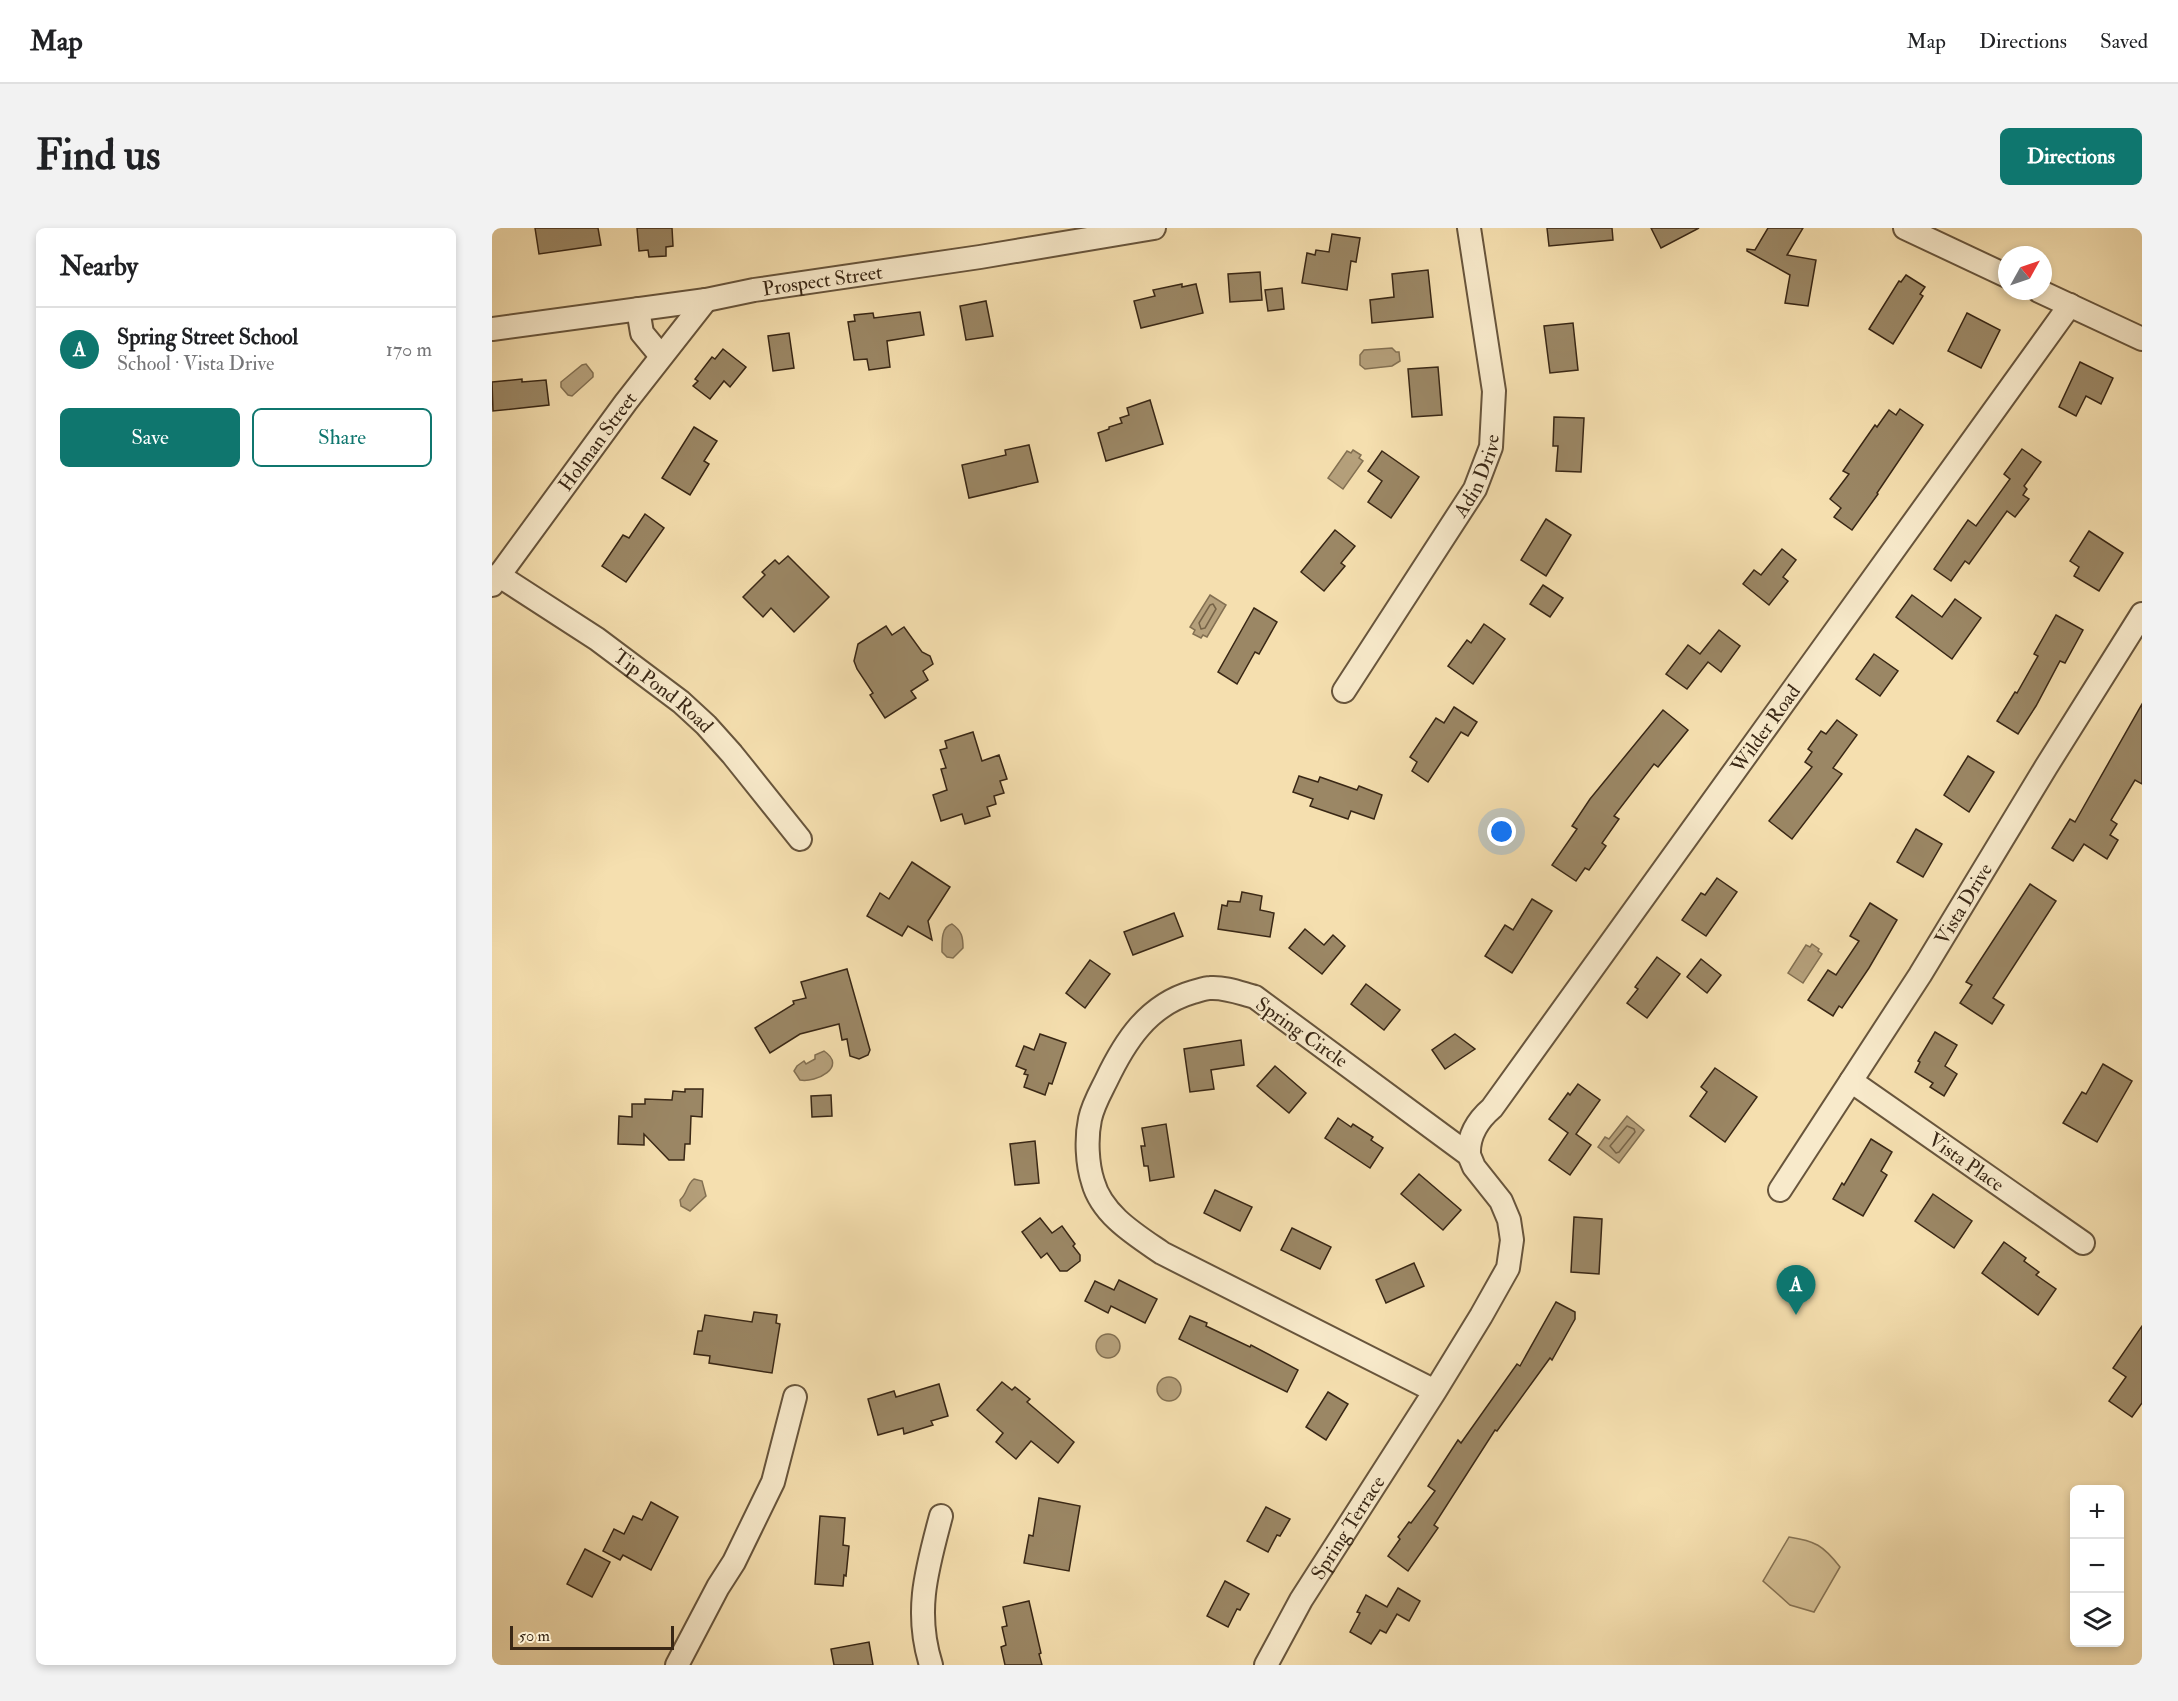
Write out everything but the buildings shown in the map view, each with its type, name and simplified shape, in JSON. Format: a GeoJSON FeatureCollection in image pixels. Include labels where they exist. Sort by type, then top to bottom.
{"type":"FeatureCollection","features":[{"type":"Feature","properties":{"kind":"street","name":"Prospect Street"},"geometry":{"type":"LineString","coordinates":[[492,329],[706,300],[754,290],[988,256],[1154,228]]}},
{"type":"Feature","properties":{"kind":"street","name":"Adin Drive"},"geometry":{"type":"LineString","coordinates":[[1344,691],[1475,489],[1491,447],[1494,392],[1469,228]]}},
{"type":"Feature","properties":{"kind":"street"},"geometry":{"type":"LineString","coordinates":[[1905,228],[1998,272]]}},
{"type":"Feature","properties":{"kind":"street"},"geometry":{"type":"LineString","coordinates":[[2052,297],[2142,339]]}},
{"type":"Feature","properties":{"kind":"street","name":"Holman Street"},"geometry":{"type":"LineString","coordinates":[[495,580],[541,514],[706,300]]}},
{"type":"Feature","properties":{"kind":"street","name":"Wilder Road"},"geometry":{"type":"LineString","coordinates":[[1469,1155],[1470,1140],[1480,1121],[1492,1108],[2070,305]]}},
{"type":"Feature","properties":{"kind":"street"},"geometry":{"type":"LineString","coordinates":[[638,309],[642,333],[661,357]]}},
{"type":"Feature","properties":{"kind":"street","name":"Tip Pond Road"},"geometry":{"type":"LineString","coordinates":[[495,580],[597,639],[681,702],[726,746],[800,839]]}},
{"type":"Feature","properties":{"kind":"street","name":"Vista Drive"},"geometry":{"type":"LineString","coordinates":[[1780,1190],[1918,979],[2142,614]]}},
{"type":"Feature","properties":{"kind":"street","name":"Spring Circle"},"geometry":{"type":"LineString","coordinates":[[1208,988],[1224,988],[1255,997],[1469,1155],[1474,1167],[1501,1202],[1509,1220],[1512,1240],[1508,1268],[1435,1392],[1165,1255],[1130,1232],[1107,1209],[1093,1184],[1088,1155],[1089,1122],[1093,1106],[1120,1053],[1142,1023],[1159,1007],[1181,996],[1208,988]]}},
{"type":"Feature","properties":{"kind":"street","name":"Vista Place"},"geometry":{"type":"LineString","coordinates":[[1851,1081],[2083,1243]]}},
{"type":"Feature","properties":{"kind":"street","name":"Spring Terrace"},"geometry":{"type":"LineString","coordinates":[[1266,1665],[1301,1600],[1435,1392]]}},
{"type":"Feature","properties":{"kind":"street"},"geometry":{"type":"LineString","coordinates":[[676,1665],[734,1562],[773,1482],[795,1397]]}},
{"type":"Feature","properties":{"kind":"street"},"geometry":{"type":"LineString","coordinates":[[931,1665],[925,1643],[922,1611],[925,1576],[941,1516]]}},
{"type":"Feature","properties":{"kind":"shaded area"},"geometry":{"type":"Polygon","coordinates":[[[1789,1537],[1818,1545],[1840,1567],[1814,1612],[1790,1605],[1763,1581],[1789,1537]]]}},
{"type":"Feature","properties":{"kind":"water"},"geometry":{"type":"Polygon","coordinates":[[[1392,348],[1399,352],[1400,361],[1392,366],[1365,369],[1360,365],[1360,355],[1364,350],[1392,348]]]}},
{"type":"Feature","properties":{"kind":"water"},"geometry":{"type":"Polygon","coordinates":[[[586,364],[593,373],[593,377],[572,396],[568,395],[561,387],[561,382],[586,364]]]}},
{"type":"Feature","properties":{"kind":"water"},"geometry":{"type":"Polygon","coordinates":[[[1353,450],[1361,455],[1359,458],[1363,461],[1343,489],[1328,478],[1347,451],[1351,453],[1353,450]]]}},
{"type":"Feature","properties":{"kind":"water"},"geometry":{"type":"Polygon","coordinates":[[[1210,595],[1226,605],[1207,637],[1203,635],[1201,638],[1193,634],[1195,630],[1190,627],[1210,595]]]}},
{"type":"Feature","properties":{"kind":"water"},"geometry":{"type":"Polygon","coordinates":[[[952,924],[960,932],[963,944],[963,948],[953,958],[947,957],[942,952],[944,931],[952,924]]]}},
{"type":"Feature","properties":{"kind":"water"},"geometry":{"type":"Polygon","coordinates":[[[1812,944],[1822,954],[1803,983],[1788,973],[1806,945],[1810,947],[1812,944]]]}},
{"type":"Feature","properties":{"kind":"water"},"geometry":{"type":"Polygon","coordinates":[[[824,1051],[831,1057],[833,1063],[827,1073],[814,1079],[800,1080],[794,1071],[797,1066],[804,1061],[806,1064],[815,1059],[815,1055],[824,1051]]]}},
{"type":"Feature","properties":{"kind":"water"},"geometry":{"type":"Polygon","coordinates":[[[1627,1116],[1644,1130],[1619,1163],[1598,1147],[1605,1137],[1609,1139],[1627,1116]]]}},
{"type":"Feature","properties":{"kind":"water"},"geometry":{"type":"Polygon","coordinates":[[[694,1179],[702,1181],[706,1196],[690,1211],[681,1206],[680,1200],[694,1179]]]}},
{"type":"Feature","properties":{"kind":"water"},"geometry":{"type":"Polygon","coordinates":[[[1108,1334],[1117,1337],[1120,1346],[1117,1355],[1108,1358],[1099,1355],[1096,1346],[1099,1337],[1108,1334]]]}},
{"type":"Feature","properties":{"kind":"water"},"geometry":{"type":"Polygon","coordinates":[[[1169,1377],[1177,1381],[1181,1389],[1177,1397],[1169,1401],[1161,1397],[1157,1389],[1161,1381],[1169,1377]]]}},
{"type":"Feature","properties":{"kind":"place","name":"Spring Street School"},"geometry":{"type":"Point","coordinates":[1796,1315]}}]}
